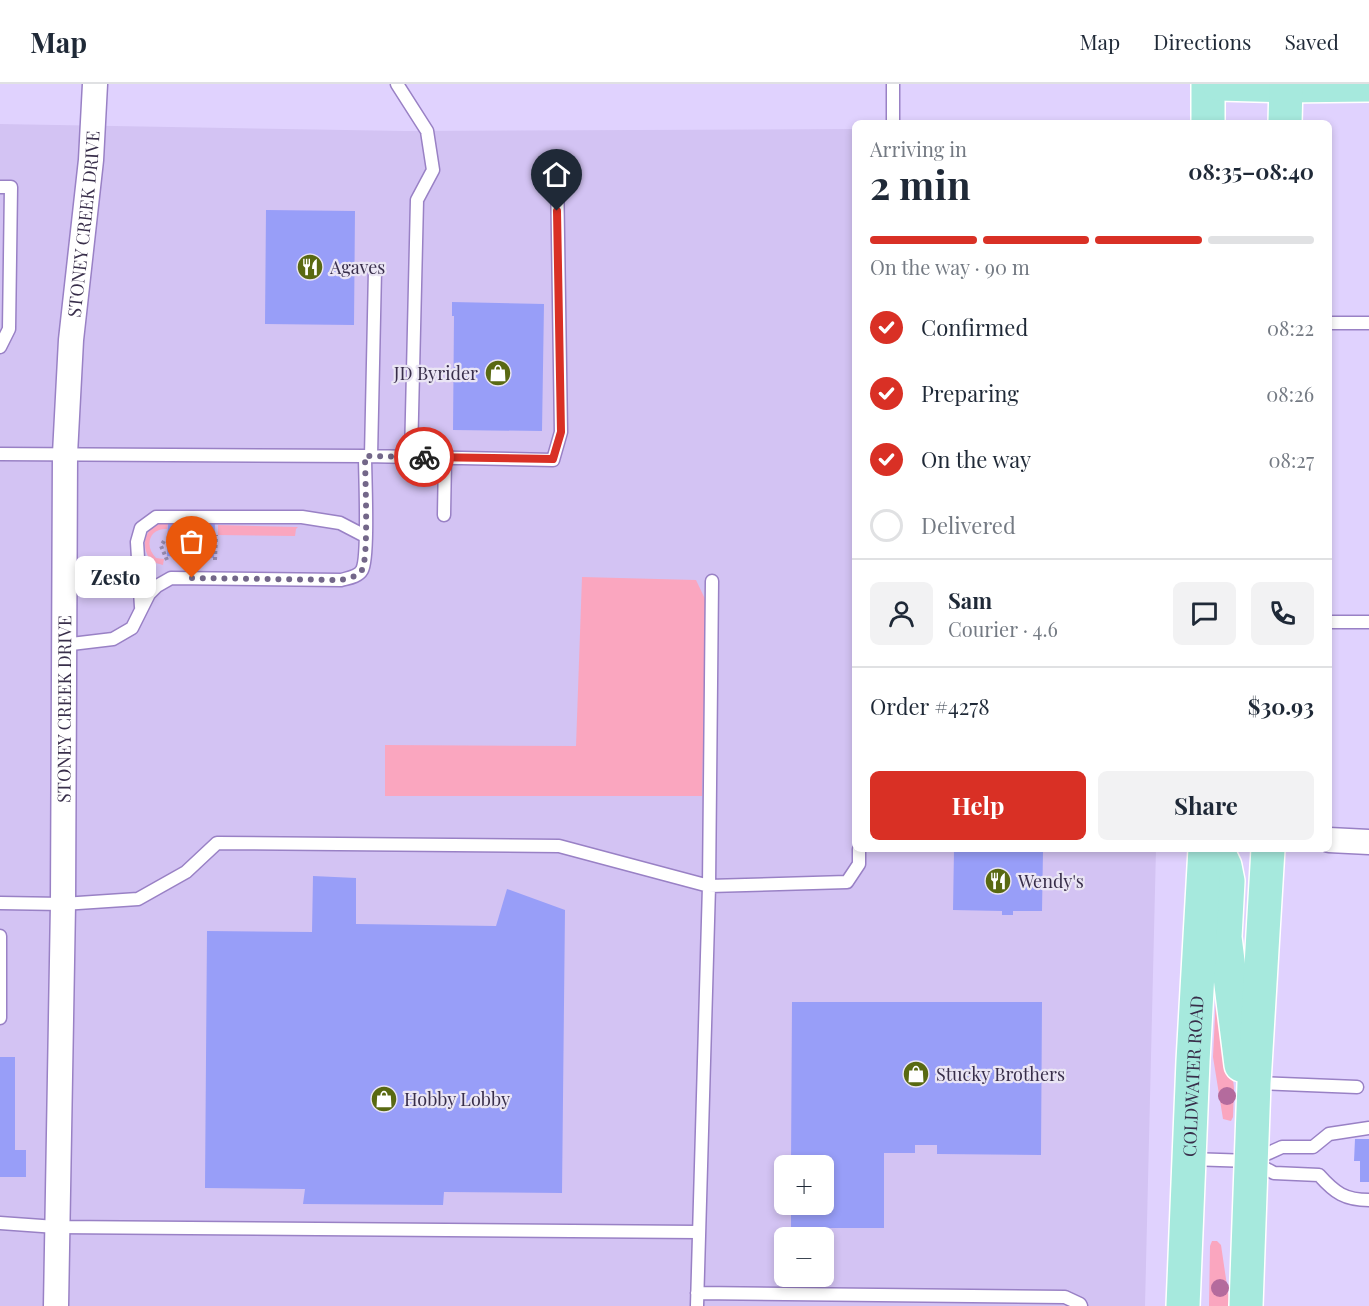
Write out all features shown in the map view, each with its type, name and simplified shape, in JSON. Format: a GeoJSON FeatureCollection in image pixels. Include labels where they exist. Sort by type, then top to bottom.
{"type":"FeatureCollection","features":[{"type":"Feature","properties":{"kind":"main road"},"geometry":{"type":"LineString","coordinates":[[1208,84],[1208,120]]}},
{"type":"Feature","properties":{"kind":"main road"},"geometry":{"type":"LineString","coordinates":[[1219,84],[1369,85]]}},
{"type":"Feature","properties":{"kind":"main road"},"geometry":{"type":"LineString","coordinates":[[1286,85],[1286,120]]}},
{"type":"Feature","properties":{"kind":"main road","name":"COLDWATER ROAD"},"geometry":{"type":"LineString","coordinates":[[1183,1306],[1206,852]]}},
{"type":"Feature","properties":{"kind":"main road"},"geometry":{"type":"LineString","coordinates":[[1218,852],[1225,866],[1228,881],[1225,938],[1239,1062],[1254,1083]]}},
{"type":"Feature","properties":{"kind":"main road"},"geometry":{"type":"LineString","coordinates":[[1246,1306],[1254,1083],[1268,852]]}},
{"type":"Feature","properties":{"kind":"street","name":"STONEY CREEK DRIVE"},"geometry":{"type":"LineString","coordinates":[[56,1306],[63,904],[65,454],[71,340],[91,160],[95,84]]}},
{"type":"Feature","properties":{"kind":"street"},"geometry":{"type":"LineString","coordinates":[[1332,840],[1369,842]]}},
{"type":"Feature","properties":{"kind":"lane"},"geometry":{"type":"LineString","coordinates":[[397,84],[427,131],[433,170],[417,200],[411,457]]}},
{"type":"Feature","properties":{"kind":"lane"},"geometry":{"type":"LineString","coordinates":[[893,120],[894,84]]}},
{"type":"Feature","properties":{"kind":"lane"},"geometry":{"type":"LineString","coordinates":[[0,454],[553,459],[561,432],[557,171]]}},
{"type":"Feature","properties":{"kind":"lane"},"geometry":{"type":"LineString","coordinates":[[0,187],[11,187],[9,329],[0,347]]}},
{"type":"Feature","properties":{"kind":"lane"},"geometry":{"type":"LineString","coordinates":[[63,645],[113,639],[132,628],[149,594],[171,578],[341,580],[356,576],[362,570],[375,270]]}},
{"type":"Feature","properties":{"kind":"lane"},"geometry":{"type":"LineString","coordinates":[[1332,323],[1369,323]]}},
{"type":"Feature","properties":{"kind":"lane"},"geometry":{"type":"LineString","coordinates":[[444,515],[445,458]]}},
{"type":"Feature","properties":{"kind":"lane"},"geometry":{"type":"LineString","coordinates":[[142,611],[137,542],[141,528],[156,518],[302,517],[340,523],[365,536]]}},
{"type":"Feature","properties":{"kind":"lane"},"geometry":{"type":"LineString","coordinates":[[697,1306],[709,886],[712,581]]}},
{"type":"Feature","properties":{"kind":"lane"},"geometry":{"type":"LineString","coordinates":[[1332,622],[1369,622]]}},
{"type":"Feature","properties":{"kind":"lane"},"geometry":{"type":"LineString","coordinates":[[0,903],[63,904],[138,899],[186,872],[217,843],[559,846],[709,886],[847,882],[858,864],[859,852]]}},
{"type":"Feature","properties":{"kind":"lane"},"geometry":{"type":"LineString","coordinates":[[0,936],[0,1018]]}},
{"type":"Feature","properties":{"kind":"lane"},"geometry":{"type":"LineString","coordinates":[[1254,1083],[1357,1087]]}},
{"type":"Feature","properties":{"kind":"lane"},"geometry":{"type":"LineString","coordinates":[[1251,1161],[1282,1147],[1313,1147],[1329,1134],[1369,1128]]}},
{"type":"Feature","properties":{"kind":"lane"},"geometry":{"type":"LineString","coordinates":[[1189,1159],[1251,1161],[1274,1173],[1319,1175],[1344,1197],[1369,1200]]}},
{"type":"Feature","properties":{"kind":"lane"},"geometry":{"type":"LineString","coordinates":[[0,1224],[56,1227],[698,1232]]}},
{"type":"Feature","properties":{"kind":"lane"},"geometry":{"type":"LineString","coordinates":[[697,1293],[1065,1297],[1081,1306]]}},
{"type":"Feature","properties":{"kind":"path"},"geometry":{"type":"LineString","coordinates":[[212,562],[216,559],[216,531]]}},
{"type":"Feature","properties":{"kind":"path"},"geometry":{"type":"LineString","coordinates":[[167,541],[164,541],[161,546],[165,559],[168,561]]}},
{"type":"Feature","properties":{"kind":"shaded area"},"geometry":{"type":"Polygon","coordinates":[[[0,124],[405,131],[852,129],[852,852],[1156,852],[1145,1306],[0,1306],[0,124]]]}},
{"type":"Feature","properties":{"kind":"shaded area"},"geometry":{"type":"Polygon","coordinates":[[[163,523],[168,524],[167,529],[156,531],[149,543],[156,558],[164,559],[163,565],[152,562],[146,551],[145,539],[151,529],[163,523]]]}},
{"type":"Feature","properties":{"kind":"shaded area"},"geometry":{"type":"Polygon","coordinates":[[[218,525],[298,527],[295,536],[218,535],[218,525]]]}},
{"type":"Feature","properties":{"kind":"shaded area"},"geometry":{"type":"Polygon","coordinates":[[[582,577],[696,580],[706,601],[702,796],[385,796],[385,745],[576,746],[582,577]]]}},
{"type":"Feature","properties":{"kind":"shaded area"},"geometry":{"type":"Polygon","coordinates":[[[1217,976],[1221,976],[1234,1088],[1231,1121],[1223,1119],[1213,1057],[1217,976]]]}},
{"type":"Feature","properties":{"kind":"shaded area"},"geometry":{"type":"Polygon","coordinates":[[[1212,1241],[1217,1241],[1221,1245],[1230,1306],[1209,1306],[1212,1241]]]}},
{"type":"Feature","properties":{"kind":"building","name":"Agaves"},"geometry":{"type":"Polygon","coordinates":[[[266,210],[355,211],[354,325],[265,324],[266,210]]]}},
{"type":"Feature","properties":{"kind":"building","name":"JD Byrider"},"geometry":{"type":"Polygon","coordinates":[[[452,302],[544,304],[542,431],[453,430],[454,316],[452,316],[452,302]]]}},
{"type":"Feature","properties":{"kind":"building"},"geometry":{"type":"Polygon","coordinates":[[[168,521],[215,523],[214,558],[203,557],[202,564],[180,563],[179,557],[167,556],[168,521]]]}},
{"type":"Feature","properties":{"kind":"building","name":"Wendy's"},"geometry":{"type":"Polygon","coordinates":[[[954,852],[1043,852],[1042,911],[1013,911],[1013,915],[1002,915],[1002,911],[953,910],[954,852]]]}},
{"type":"Feature","properties":{"kind":"building","name":"Hobby Lobby"},"geometry":{"type":"Polygon","coordinates":[[[313,876],[356,878],[356,924],[496,926],[507,889],[565,910],[562,1193],[444,1192],[443,1205],[303,1204],[305,1189],[205,1188],[207,931],[312,932],[313,876]]]}},
{"type":"Feature","properties":{"kind":"building","name":"Stucky Brothers"},"geometry":{"type":"Polygon","coordinates":[[[792,1002],[1042,1002],[1041,1155],[937,1154],[937,1145],[915,1145],[915,1153],[884,1153],[884,1228],[834,1228],[791,1227],[791,1215],[834,1215],[834,1155],[791,1155],[792,1002]]]}},
{"type":"Feature","properties":{"kind":"building"},"geometry":{"type":"Polygon","coordinates":[[[0,1057],[15,1057],[15,1150],[26,1150],[26,1177],[0,1177],[0,1057]]]}},
{"type":"Feature","properties":{"kind":"building"},"geometry":{"type":"Polygon","coordinates":[[[1355,1139],[1369,1139],[1369,1182],[1360,1182],[1360,1161],[1354,1161],[1355,1139]]]}},
{"type":"Feature","properties":{"kind":"way so far"},"geometry":{"type":"LineString","coordinates":[[192,578],[341,580],[356,576],[362,570],[364,551],[365,456],[424,457]]}},
{"type":"Feature","properties":{"kind":"place","name":"Agaves"},"geometry":{"type":"Point","coordinates":[310,267]}},
{"type":"Feature","properties":{"kind":"place","name":"JD Byrider"},"geometry":{"type":"Point","coordinates":[498,373]}},
{"type":"Feature","properties":{"kind":"place","name":"Zesto"},"geometry":{"type":"Point","coordinates":[192,578]}},
{"type":"Feature","properties":{"kind":"place","name":"Wendy's"},"geometry":{"type":"Point","coordinates":[998,881]}},
{"type":"Feature","properties":{"kind":"place","name":"Stucky Brothers"},"geometry":{"type":"Point","coordinates":[916,1074]}},
{"type":"Feature","properties":{"kind":"place","name":"Hobby Lobby"},"geometry":{"type":"Point","coordinates":[384,1099]}},
{"type":"Feature","properties":{"kind":"route"},"geometry":{"type":"LineString","coordinates":[[424,457],[553,459],[561,432],[557,211]]}}]}
